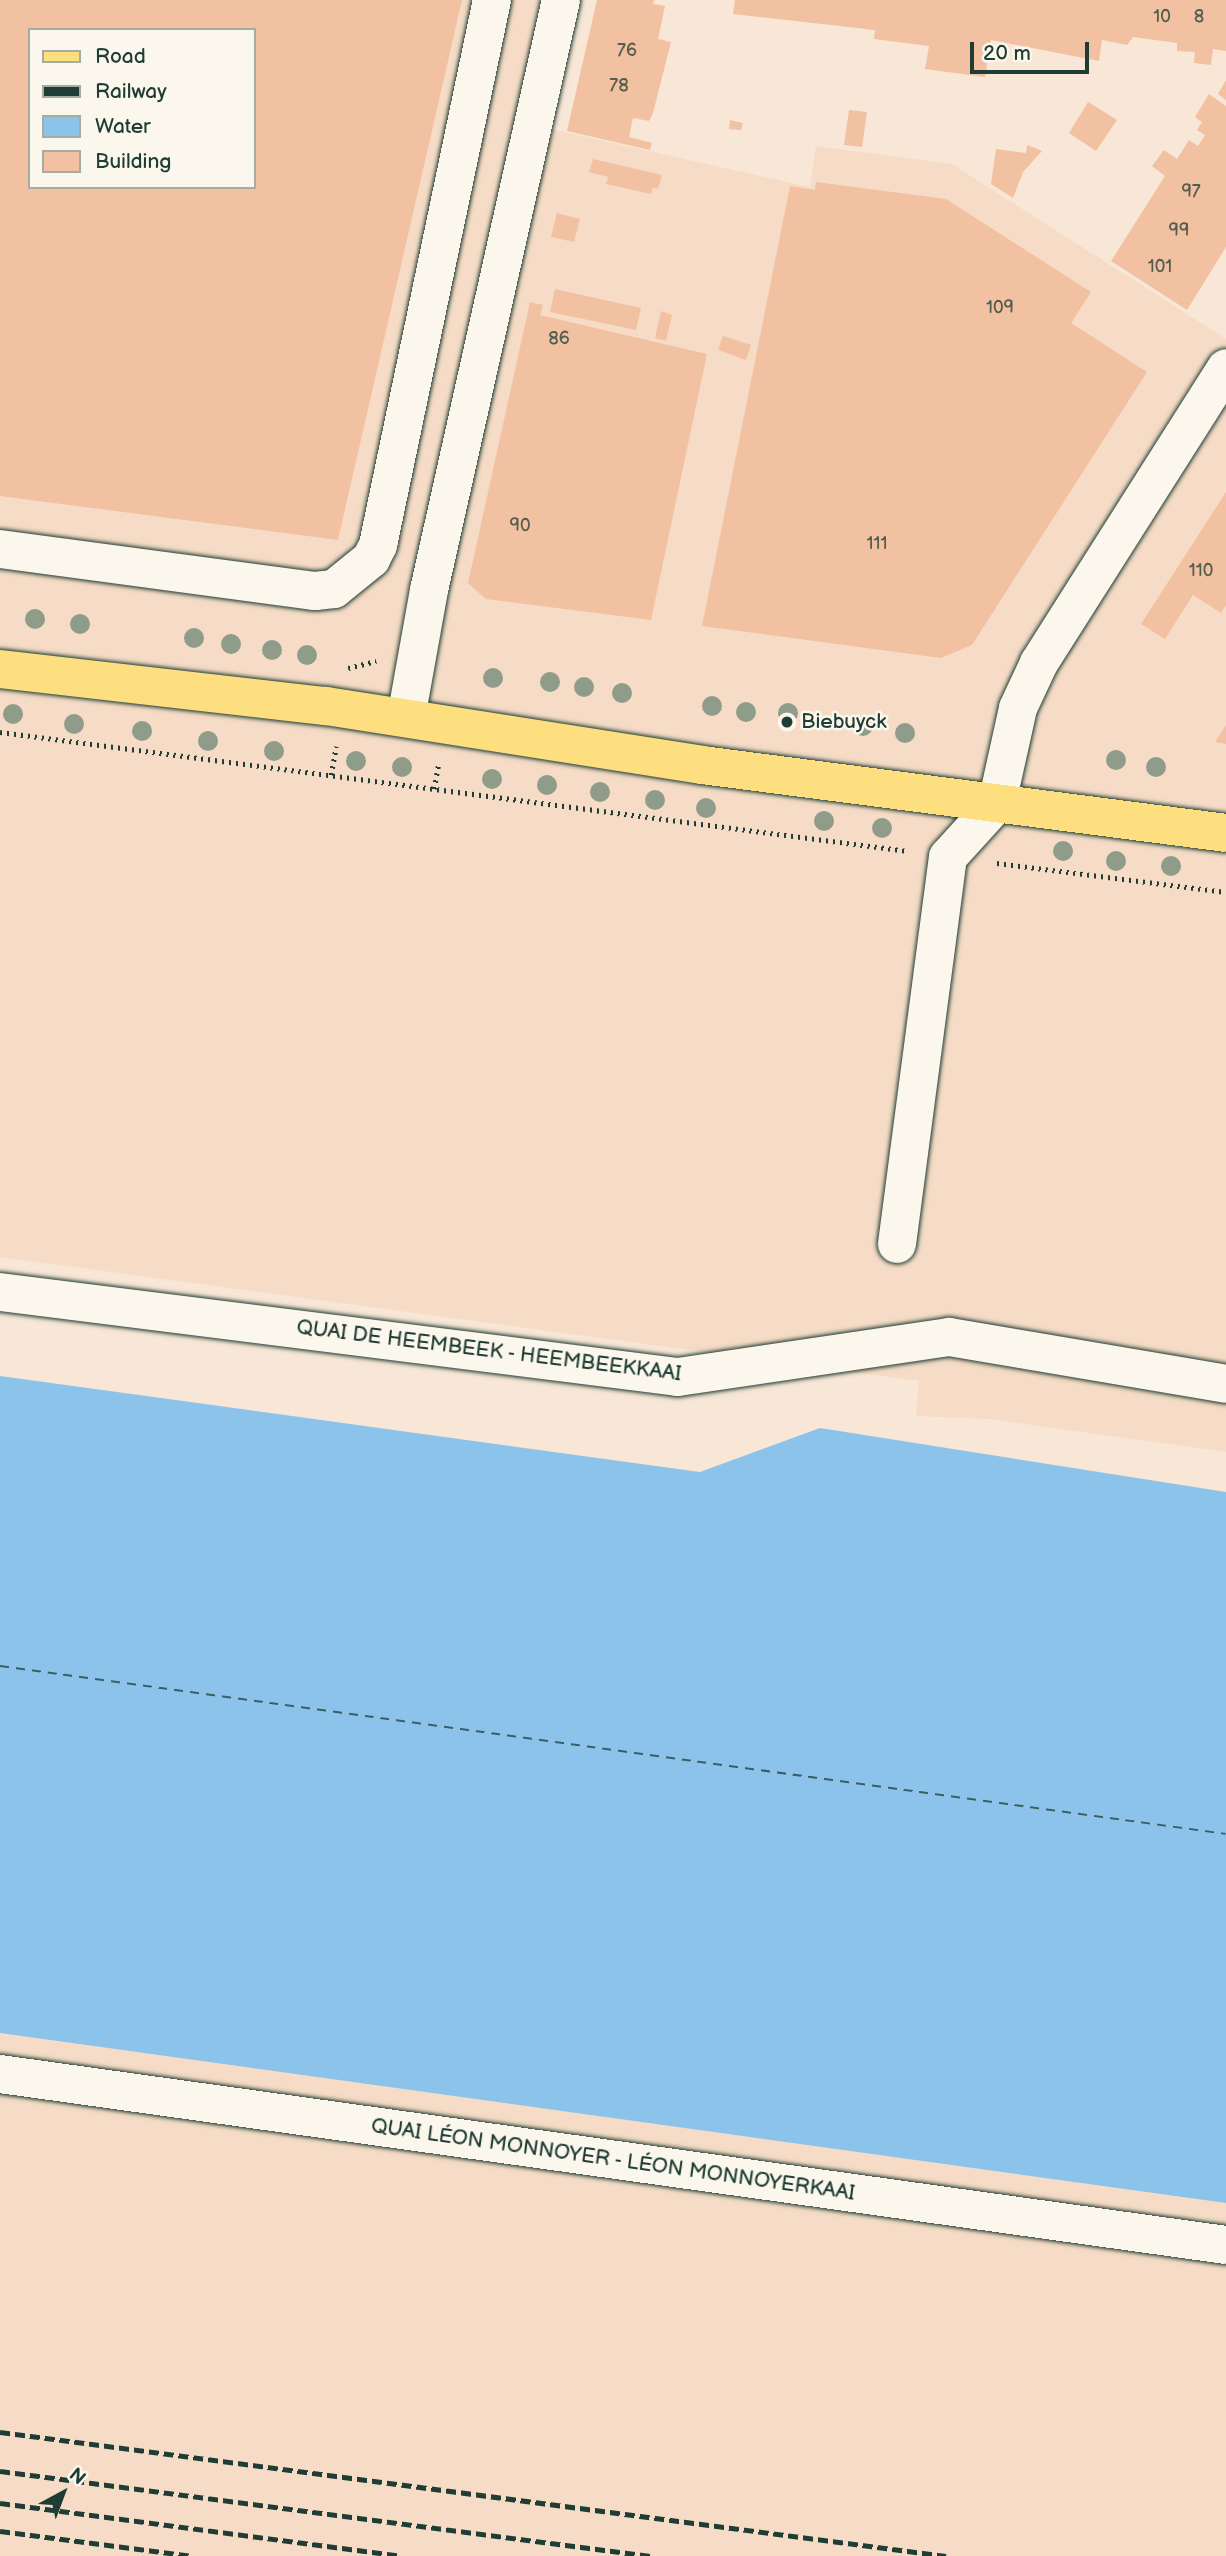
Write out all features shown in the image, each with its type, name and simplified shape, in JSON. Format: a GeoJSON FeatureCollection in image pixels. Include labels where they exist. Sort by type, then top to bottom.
{"type":"FeatureCollection","features":[{"type":"Feature","properties":{"kind":"main road"},"geometry":{"type":"LineString","coordinates":[[0,669],[406,718],[702,765],[1226,833]]}},
{"type":"Feature","properties":{"kind":"street"},"geometry":{"type":"LineString","coordinates":[[0,549],[315,591],[334,589],[371,559],[381,532],[492,0]]}},
{"type":"Feature","properties":{"kind":"street"},"geometry":{"type":"LineString","coordinates":[[406,718],[426,602],[561,0]]}},
{"type":"Feature","properties":{"kind":"street"},"geometry":{"type":"LineString","coordinates":[[897,1244],[948,857],[997,803],[1010,733],[1027,685],[1213,419],[1226,368]]}},
{"type":"Feature","properties":{"kind":"street","name":"QUAI DE HEEMBEEK - HEEMBEEKKAAI"},"geometry":{"type":"LineString","coordinates":[[0,1292],[678,1377],[949,1337],[1226,1384]]}},
{"type":"Feature","properties":{"kind":"street","name":"QUAI LÉON MONNOYER - LÉON MONNOYERKAAI"},"geometry":{"type":"LineString","coordinates":[[0,2074],[1226,2245]]}},
{"type":"Feature","properties":{"kind":"path"},"geometry":{"type":"LineString","coordinates":[[0,732],[1226,892]]}},
{"type":"Feature","properties":{"kind":"shaded area"},"geometry":{"type":"Polygon","coordinates":[[[0,0],[561,0],[533,125],[810,187],[816,146],[952,164],[1226,339],[1226,1452],[990,1419],[916,1416],[919,1381],[0,1257],[0,0]]]}},
{"type":"Feature","properties":{"kind":"shaded area"},"geometry":{"type":"Polygon","coordinates":[[[0,2019],[1,2033],[1226,2203],[1226,2556],[0,2556],[0,2019]]]}},
{"type":"Feature","properties":{"kind":"water"},"geometry":{"type":"Polygon","coordinates":[[[0,1376],[700,1472],[820,1428],[1226,1492],[1226,2203],[0,2033],[0,1376]]]}},
{"type":"Feature","properties":{"kind":"building"},"geometry":{"type":"Polygon","coordinates":[[[0,0],[462,0],[338,540],[0,496],[0,0]]]}},
{"type":"Feature","properties":{"kind":"building"},"geometry":{"type":"Polygon","coordinates":[[[597,0],[654,0],[653,4],[665,6],[658,39],[671,42],[653,113],[649,121],[633,118],[629,137],[652,143],[650,150],[567,131],[597,0]]]}},
{"type":"Feature","properties":{"kind":"building"},"geometry":{"type":"Polygon","coordinates":[[[735,0],[1226,0],[1226,51],[1213,49],[1211,65],[1194,63],[1195,52],[1177,51],[1177,43],[1133,37],[1127,45],[1102,40],[1099,61],[991,40],[985,77],[925,69],[929,46],[874,39],[875,30],[733,14],[735,0]]]}},
{"type":"Feature","properties":{"kind":"building"},"geometry":{"type":"Polygon","coordinates":[[[1226,80],[1226,100],[1218,94],[1226,80]]]}},
{"type":"Feature","properties":{"kind":"building"},"geometry":{"type":"Polygon","coordinates":[[[1209,94],[1226,106],[1226,247],[1187,310],[1111,261],[1165,176],[1152,166],[1164,150],[1177,159],[1189,140],[1198,146],[1205,135],[1197,130],[1202,122],[1195,117],[1209,94]]]}},
{"type":"Feature","properties":{"kind":"building"},"geometry":{"type":"Polygon","coordinates":[[[1088,102],[1117,120],[1096,151],[1069,133],[1088,102]]]}},
{"type":"Feature","properties":{"kind":"building"},"geometry":{"type":"Polygon","coordinates":[[[849,110],[867,112],[862,147],[844,145],[849,110]]]}},
{"type":"Feature","properties":{"kind":"building"},"geometry":{"type":"Polygon","coordinates":[[[730,120],[743,123],[741,130],[729,129],[730,120]]]}},
{"type":"Feature","properties":{"kind":"building"},"geometry":{"type":"Polygon","coordinates":[[[1027,145],[1042,151],[1023,172],[1013,198],[991,184],[996,149],[1026,153],[1027,145]]]}},
{"type":"Feature","properties":{"kind":"building"},"geometry":{"type":"Polygon","coordinates":[[[593,159],[662,175],[658,189],[653,187],[651,194],[606,184],[608,177],[589,172],[593,159]]]}},
{"type":"Feature","properties":{"kind":"building"},"geometry":{"type":"Polygon","coordinates":[[[816,182],[946,199],[1091,292],[1071,323],[1147,372],[972,645],[941,658],[702,626],[790,186],[815,190],[816,182]]]}},
{"type":"Feature","properties":{"kind":"building"},"geometry":{"type":"Polygon","coordinates":[[[557,213],[580,219],[574,242],[551,237],[557,213]]]}},
{"type":"Feature","properties":{"kind":"building"},"geometry":{"type":"Polygon","coordinates":[[[555,289],[641,308],[636,330],[550,312],[555,289]]]}},
{"type":"Feature","properties":{"kind":"building"},"geometry":{"type":"Polygon","coordinates":[[[530,302],[543,305],[540,315],[707,354],[651,620],[486,599],[468,583],[530,302]]]}},
{"type":"Feature","properties":{"kind":"building"},"geometry":{"type":"Polygon","coordinates":[[[661,311],[672,315],[666,341],[655,338],[661,311]]]}},
{"type":"Feature","properties":{"kind":"building"},"geometry":{"type":"Polygon","coordinates":[[[723,336],[751,345],[746,360],[718,350],[723,336]]]}},
{"type":"Feature","properties":{"kind":"building"},"geometry":{"type":"Polygon","coordinates":[[[1226,492],[1226,605],[1221,613],[1193,595],[1165,639],[1141,624],[1226,492]]]}},
{"type":"Feature","properties":{"kind":"building"},"geometry":{"type":"Polygon","coordinates":[[[1226,725],[1226,744],[1215,742],[1226,725]]]}},
{"type":"Feature","properties":{"kind":"ferry route"},"geometry":{"type":"LineString","coordinates":[[0,1666],[1226,1834]]}},
{"type":"Feature","properties":{"kind":"railway"},"geometry":{"type":"LineString","coordinates":[[0,2432],[946,2556]]}},
{"type":"Feature","properties":{"kind":"railway"},"geometry":{"type":"LineString","coordinates":[[0,2471],[650,2556]]}},
{"type":"Feature","properties":{"kind":"railway"},"geometry":{"type":"LineString","coordinates":[[0,2503],[401,2556]]}},
{"type":"Feature","properties":{"kind":"railway"},"geometry":{"type":"LineString","coordinates":[[0,2531],[192,2556]]}},
{"type":"Feature","properties":{"kind":"place","name":"Biebuyck"},"geometry":{"type":"Point","coordinates":[787,722]}}]}
